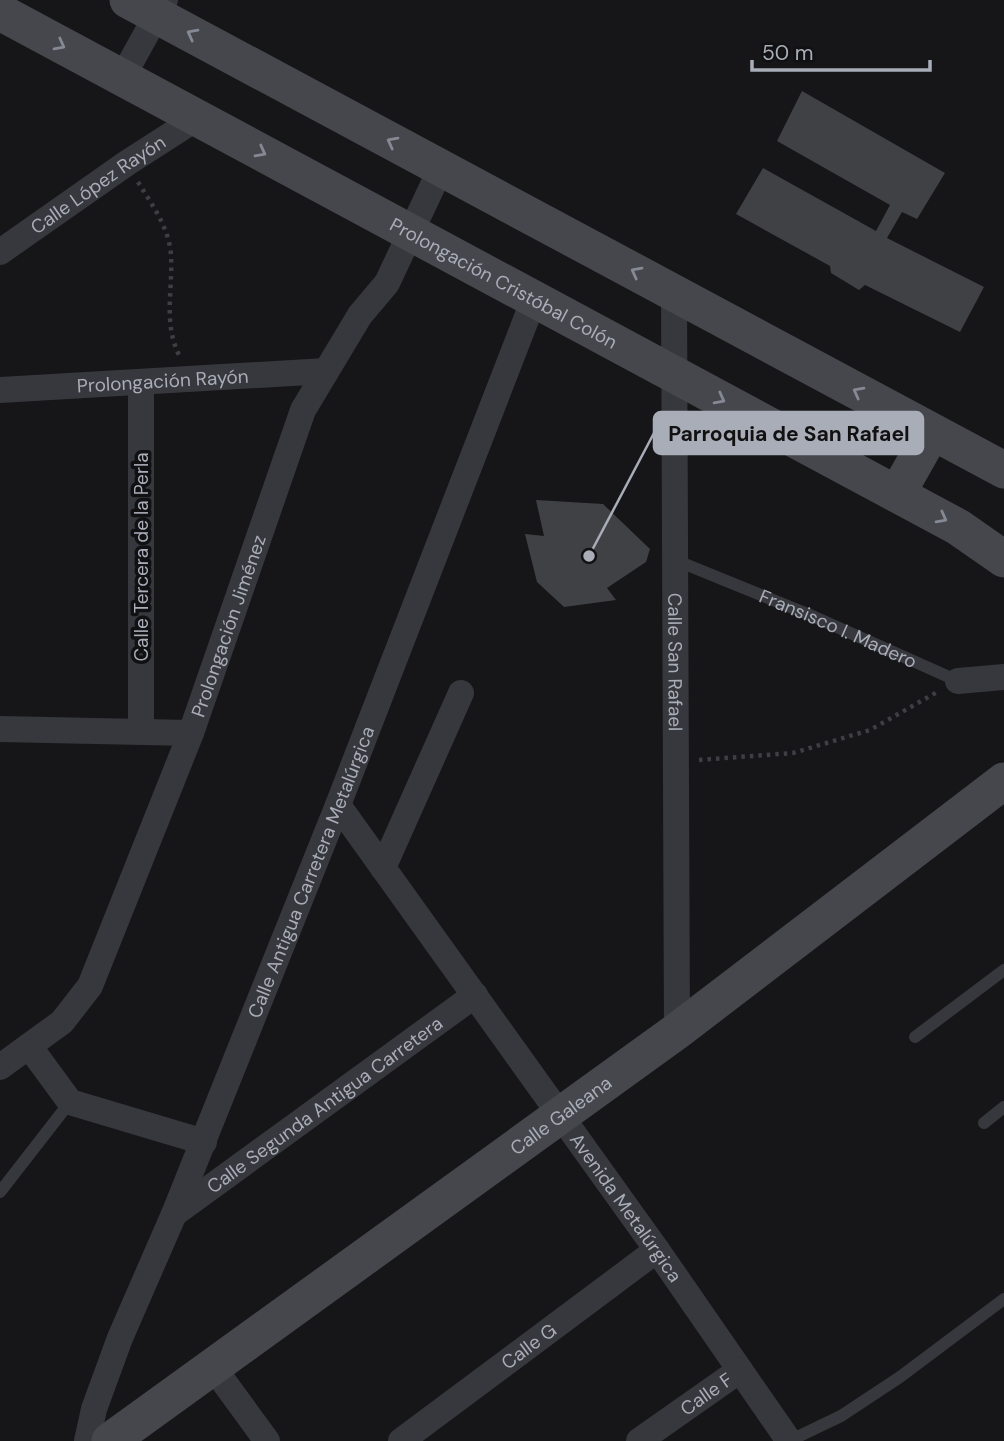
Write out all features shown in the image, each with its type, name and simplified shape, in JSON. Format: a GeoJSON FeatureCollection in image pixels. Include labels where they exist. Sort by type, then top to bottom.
{"type":"FeatureCollection","features":[{"type":"Feature","properties":{"kind":"street"},"geometry":{"type":"LineString","coordinates":[[122,78],[150,5],[441,168],[1004,470]]}},
{"type":"Feature","properties":{"kind":"street","name":"Prolongación Cristóbal Colón"},"geometry":{"type":"LineString","coordinates":[[0,12],[958,527],[1004,559]]}},
{"type":"Feature","properties":{"kind":"street","name":"Calle López Rayón"},"geometry":{"type":"LineString","coordinates":[[0,251],[197,118]]}},
{"type":"Feature","properties":{"kind":"street","name":"Prolongación Jiménez"},"geometry":{"type":"LineString","coordinates":[[0,1067],[62,1022],[90,986],[191,733],[303,410],[360,316],[387,284],[441,168]]}},
{"type":"Feature","properties":{"kind":"street","name":"Calle San Rafael"},"geometry":{"type":"LineString","coordinates":[[674,293],[677,1031]]}},
{"type":"Feature","properties":{"kind":"street","name":"Calle Antigua Carretera Metalúrgica"},"geometry":{"type":"LineString","coordinates":[[87,1441],[94,1409],[120,1338],[204,1142],[534,299]]}},
{"type":"Feature","properties":{"kind":"street","name":"Prolongación Rayón"},"geometry":{"type":"LineString","coordinates":[[0,390],[326,371]]}},
{"type":"Feature","properties":{"kind":"street","name":"Calle Tercera de la Perla"},"geometry":{"type":"LineString","coordinates":[[141,382],[141,732]]}},
{"type":"Feature","properties":{"kind":"street"},"geometry":{"type":"LineString","coordinates":[[897,494],[932,432]]}},
{"type":"Feature","properties":{"kind":"street","name":"Fransisco I. Madero"},"geometry":{"type":"LineString","coordinates":[[958,681],[1004,677]]}},
{"type":"Feature","properties":{"kind":"street"},"geometry":{"type":"LineString","coordinates":[[383,868],[461,693]]}},
{"type":"Feature","properties":{"kind":"street"},"geometry":{"type":"LineString","coordinates":[[0,729],[191,733]]}},
{"type":"Feature","properties":{"kind":"street","name":"Calle Galeana"},"geometry":{"type":"LineString","coordinates":[[126,1437],[213,1367],[677,1031],[1004,781]]}},
{"type":"Feature","properties":{"kind":"street","name":"Avenida Metalúrgica"},"geometry":{"type":"LineString","coordinates":[[338,805],[657,1250],[789,1441]]}},
{"type":"Feature","properties":{"kind":"street","name":"Calle Segunda Antigua Carretera"},"geometry":{"type":"LineString","coordinates":[[174,1214],[475,995]]}},
{"type":"Feature","properties":{"kind":"street"},"geometry":{"type":"LineString","coordinates":[[29,1046],[70,1102],[204,1142]]}},
{"type":"Feature","properties":{"kind":"street"},"geometry":{"type":"LineString","coordinates":[[0,1047],[0,1067]]}},
{"type":"Feature","properties":{"kind":"street","name":"Calle G"},"geometry":{"type":"LineString","coordinates":[[401,1441],[657,1250]]}},
{"type":"Feature","properties":{"kind":"street"},"geometry":{"type":"LineString","coordinates":[[213,1367],[267,1441]]}},
{"type":"Feature","properties":{"kind":"street","name":"Calle F"},"geometry":{"type":"LineString","coordinates":[[639,1441],[740,1370]]}},
{"type":"Feature","properties":{"kind":"lane","name":"Fransisco I. Madero"},"geometry":{"type":"LineString","coordinates":[[675,560],[810,615],[958,681]]}},
{"type":"Feature","properties":{"kind":"lane"},"geometry":{"type":"LineString","coordinates":[[915,1037],[1004,970]]}},
{"type":"Feature","properties":{"kind":"lane"},"geometry":{"type":"LineString","coordinates":[[0,1192],[70,1102]]}},
{"type":"Feature","properties":{"kind":"lane"},"geometry":{"type":"LineString","coordinates":[[984,1124],[1004,1107]]}},
{"type":"Feature","properties":{"kind":"lane"},"geometry":{"type":"LineString","coordinates":[[789,1441],[841,1416],[900,1377],[1004,1299]]}},
{"type":"Feature","properties":{"kind":"path"},"geometry":{"type":"LineString","coordinates":[[127,163],[166,229],[171,254],[169,323],[175,347],[191,379]]}},
{"type":"Feature","properties":{"kind":"path"},"geometry":{"type":"LineString","coordinates":[[676,762],[793,753],[870,730],[958,681]]}},
{"type":"Feature","properties":{"kind":"building"},"geometry":{"type":"Polygon","coordinates":[[[802,91],[945,173],[917,219],[902,212],[887,238],[984,287],[960,332],[865,285],[859,290],[831,273],[830,266],[736,214],[763,168],[876,231],[890,205],[777,141],[802,91]]]}},
{"type":"Feature","properties":{"kind":"building"},"geometry":{"type":"Polygon","coordinates":[[[536,500],[603,504],[650,549],[646,562],[607,588],[616,600],[564,607],[537,582],[525,534],[544,536],[536,500]]]}},
{"type":"Feature","properties":{"kind":"place","name":"Parroquia de San Rafael"},"geometry":{"type":"Point","coordinates":[589,556]}}]}
